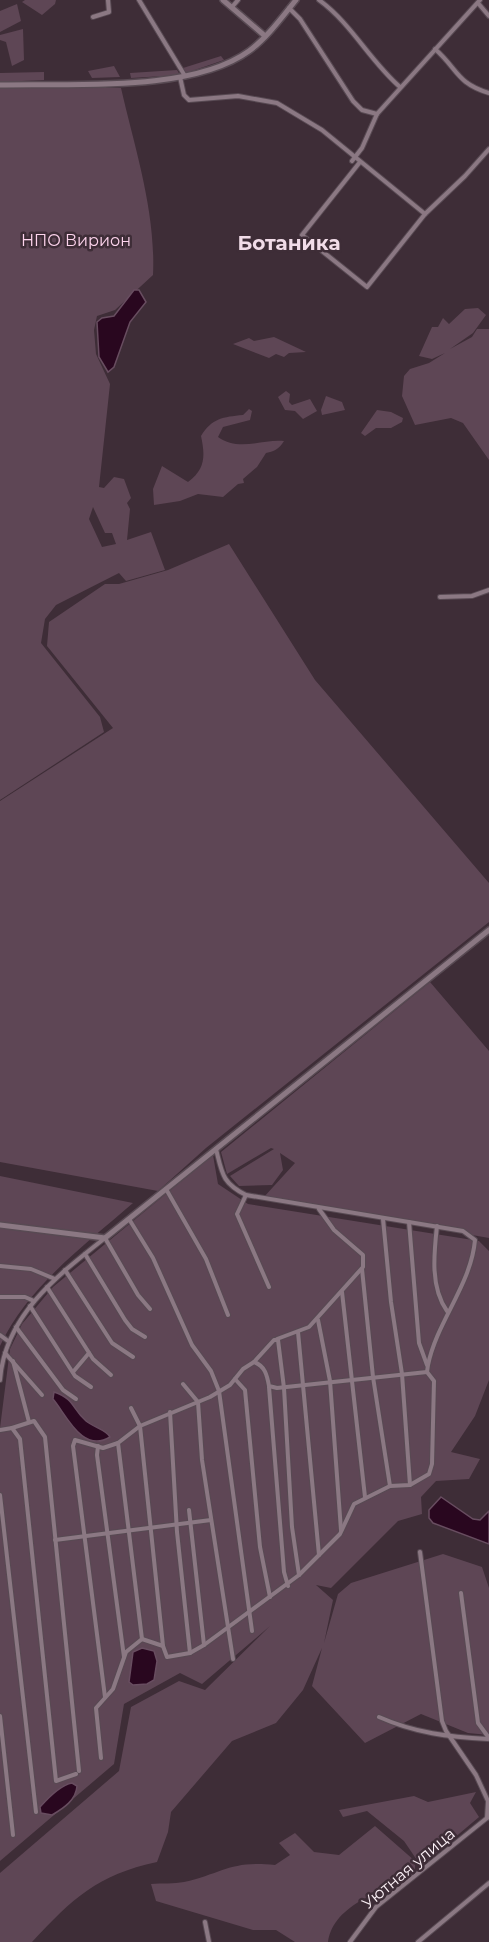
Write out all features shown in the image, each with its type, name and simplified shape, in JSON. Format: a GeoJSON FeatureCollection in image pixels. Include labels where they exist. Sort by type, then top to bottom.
{"type":"FeatureCollection","features":[{"type":"Feature","properties":{"kind":"street"},"geometry":{"type":"LineString","coordinates":[[93,17],[109,12],[108,0]]}},
{"type":"Feature","properties":{"kind":"street"},"geometry":{"type":"LineString","coordinates":[[139,0],[182,77],[184,95],[189,100],[238,96],[277,103],[322,130],[354,159],[425,214]]}},
{"type":"Feature","properties":{"kind":"street"},"geometry":{"type":"LineString","coordinates":[[223,0],[265,36]]}},
{"type":"Feature","properties":{"kind":"street"},"geometry":{"type":"LineString","coordinates":[[232,7],[238,0]]}},
{"type":"Feature","properties":{"kind":"street"},"geometry":{"type":"LineString","coordinates":[[0,85],[100,83],[182,77],[249,51],[296,0]]}},
{"type":"Feature","properties":{"kind":"street"},"geometry":{"type":"LineString","coordinates":[[319,0],[335,12],[369,56],[400,87]]}},
{"type":"Feature","properties":{"kind":"street"},"geometry":{"type":"LineString","coordinates":[[354,159],[377,114],[479,2],[489,16]]}},
{"type":"Feature","properties":{"kind":"street"},"geometry":{"type":"LineString","coordinates":[[289,8],[300,19],[353,101],[362,110],[377,114]]}},
{"type":"Feature","properties":{"kind":"street"},"geometry":{"type":"LineString","coordinates":[[435,49],[449,63],[460,80],[489,93]]}},
{"type":"Feature","properties":{"kind":"street"},"geometry":{"type":"LineString","coordinates":[[360,162],[302,235],[367,287],[425,214],[465,176],[489,149]]}},
{"type":"Feature","properties":{"kind":"street"},"geometry":{"type":"LineString","coordinates":[[440,597],[472,596],[489,590]]}},
{"type":"Feature","properties":{"kind":"street"},"geometry":{"type":"LineString","coordinates":[[0,1380],[0,1371],[8,1341],[30,1306],[46,1287],[489,930]]}},
{"type":"Feature","properties":{"kind":"street"},"geometry":{"type":"LineString","coordinates":[[130,1408],[140,1426],[163,1646],[167,1657],[190,1653],[204,1645],[288,1586],[340,1534],[354,1504],[390,1486],[410,1485],[429,1474],[432,1464],[434,1381],[427,1372],[428,1365],[447,1311],[459,1296],[465,1271],[474,1255],[475,1240],[464,1231],[246,1195],[232,1189],[224,1180],[216,1149]]}},
{"type":"Feature","properties":{"kind":"street"},"geometry":{"type":"LineString","coordinates":[[166,1189],[206,1259],[228,1315]]}},
{"type":"Feature","properties":{"kind":"street"},"geometry":{"type":"LineString","coordinates":[[246,1195],[237,1214],[269,1287]]}},
{"type":"Feature","properties":{"kind":"street"},"geometry":{"type":"LineString","coordinates":[[105,1698],[73,1446],[75,1440],[103,1448],[118,1443],[140,1426],[219,1391],[254,1362],[274,1340],[298,1332],[318,1320],[365,1263],[363,1255],[334,1230],[320,1209]]}},
{"type":"Feature","properties":{"kind":"street"},"geometry":{"type":"LineString","coordinates":[[383,1218],[391,1302],[402,1374],[410,1485]]}},
{"type":"Feature","properties":{"kind":"street"},"geometry":{"type":"LineString","coordinates":[[129,1219],[153,1258],[192,1345],[212,1371],[219,1391],[252,1631]]}},
{"type":"Feature","properties":{"kind":"street"},"geometry":{"type":"LineString","coordinates":[[409,1222],[419,1343],[428,1365]]}},
{"type":"Feature","properties":{"kind":"street"},"geometry":{"type":"LineString","coordinates":[[0,1225],[105,1238]]}},
{"type":"Feature","properties":{"kind":"street"},"geometry":{"type":"LineString","coordinates":[[437,1226],[434,1255],[437,1285],[440,1301],[447,1311]]}},
{"type":"Feature","properties":{"kind":"street"},"geometry":{"type":"LineString","coordinates":[[105,1238],[138,1295],[150,1309]]}},
{"type":"Feature","properties":{"kind":"street"},"geometry":{"type":"LineString","coordinates":[[85,1254],[125,1320],[132,1329],[145,1337]]}},
{"type":"Feature","properties":{"kind":"street"},"geometry":{"type":"LineString","coordinates":[[0,1266],[31,1269],[55,1279]]}},
{"type":"Feature","properties":{"kind":"street"},"geometry":{"type":"LineString","coordinates":[[362,1269],[374,1377],[390,1486]]}},
{"type":"Feature","properties":{"kind":"street"},"geometry":{"type":"LineString","coordinates":[[65,1270],[112,1343],[133,1357]]}},
{"type":"Feature","properties":{"kind":"street"},"geometry":{"type":"LineString","coordinates":[[46,1287],[89,1353],[111,1375]]}},
{"type":"Feature","properties":{"kind":"street"},"geometry":{"type":"LineString","coordinates":[[342,1292],[365,1497]]}},
{"type":"Feature","properties":{"kind":"street"},"geometry":{"type":"LineString","coordinates":[[0,1297],[25,1297],[34,1301]]}},
{"type":"Feature","properties":{"kind":"street"},"geometry":{"type":"LineString","coordinates":[[30,1306],[73,1372],[91,1387]]}},
{"type":"Feature","properties":{"kind":"street"},"geometry":{"type":"LineString","coordinates":[[318,1320],[330,1381],[340,1534]]}},
{"type":"Feature","properties":{"kind":"street"},"geometry":{"type":"LineString","coordinates":[[16,1327],[63,1390],[76,1399]]}},
{"type":"Feature","properties":{"kind":"street"},"geometry":{"type":"LineString","coordinates":[[298,1332],[319,1555]]}},
{"type":"Feature","properties":{"kind":"street"},"geometry":{"type":"LineString","coordinates":[[0,1335],[8,1341]]}},
{"type":"Feature","properties":{"kind":"street"},"geometry":{"type":"LineString","coordinates":[[274,1340],[278,1340],[280,1345],[292,1527],[299,1575]]}},
{"type":"Feature","properties":{"kind":"street"},"geometry":{"type":"LineString","coordinates":[[4,1353],[13,1360],[42,1395]]}},
{"type":"Feature","properties":{"kind":"street"},"geometry":{"type":"LineString","coordinates":[[73,1372],[89,1353]]}},
{"type":"Feature","properties":{"kind":"street"},"geometry":{"type":"LineString","coordinates":[[13,1360],[29,1422]]}},
{"type":"Feature","properties":{"kind":"street"},"geometry":{"type":"LineString","coordinates":[[254,1362],[261,1364],[267,1373],[269,1386],[284,1572],[288,1586]]}},
{"type":"Feature","properties":{"kind":"street"},"geometry":{"type":"LineString","coordinates":[[269,1386],[284,1388],[330,1381],[427,1372]]}},
{"type":"Feature","properties":{"kind":"street"},"geometry":{"type":"LineString","coordinates":[[235,1379],[245,1390],[260,1547],[270,1597]]}},
{"type":"Feature","properties":{"kind":"street"},"geometry":{"type":"LineString","coordinates":[[183,1384],[198,1402],[211,1520],[233,1659]]}},
{"type":"Feature","properties":{"kind":"street"},"geometry":{"type":"LineString","coordinates":[[170,1412],[177,1523],[190,1653]]}},
{"type":"Feature","properties":{"kind":"street"},"geometry":{"type":"LineString","coordinates":[[0,1430],[34,1421],[45,1437],[78,1772],[57,1781],[20,1438],[12,1428]]}},
{"type":"Feature","properties":{"kind":"street"},"geometry":{"type":"LineString","coordinates":[[118,1443],[142,1639]]}},
{"type":"Feature","properties":{"kind":"street"},"geometry":{"type":"LineString","coordinates":[[98,1446],[97,1455],[124,1659]]}},
{"type":"Feature","properties":{"kind":"street"},"geometry":{"type":"LineString","coordinates":[[0,1495],[36,1812]]}},
{"type":"Feature","properties":{"kind":"street"},"geometry":{"type":"LineString","coordinates":[[189,1510],[204,1645]]}},
{"type":"Feature","properties":{"kind":"street"},"geometry":{"type":"LineString","coordinates":[[55,1540],[211,1520]]}},
{"type":"Feature","properties":{"kind":"street"},"geometry":{"type":"LineString","coordinates":[[420,1552],[442,1721],[471,1763],[488,1798],[488,1818]]}},
{"type":"Feature","properties":{"kind":"street"},"geometry":{"type":"LineString","coordinates":[[461,1593],[478,1723],[489,1739]]}},
{"type":"Feature","properties":{"kind":"street"},"geometry":{"type":"LineString","coordinates":[[142,1639],[163,1646]]}},
{"type":"Feature","properties":{"kind":"street"},"geometry":{"type":"LineString","coordinates":[[101,1758],[94,1713],[118,1679],[126,1652],[142,1639]]}},
{"type":"Feature","properties":{"kind":"street"},"geometry":{"type":"LineString","coordinates":[[0,1716],[13,1835]]}},
{"type":"Feature","properties":{"kind":"street"},"geometry":{"type":"LineString","coordinates":[[379,1717],[418,1732],[489,1739]]}},
{"type":"Feature","properties":{"kind":"street","name":"Уютная улица"},"geometry":{"type":"LineString","coordinates":[[350,1942],[376,1907],[488,1818]]}},
{"type":"Feature","properties":{"kind":"street"},"geometry":{"type":"LineString","coordinates":[[418,1942],[489,1883]]}},
{"type":"Feature","properties":{"kind":"street"},"geometry":{"type":"LineString","coordinates":[[205,1922],[209,1942]]}},
{"type":"Feature","properties":{"kind":"green space"},"geometry":{"type":"Polygon","coordinates":[[[25,0],[56,0],[55,4],[42,15],[22,2],[25,0]]]}},
{"type":"Feature","properties":{"kind":"green space"},"geometry":{"type":"Polygon","coordinates":[[[17,4],[21,21],[0,32],[0,11],[17,4]]]}},
{"type":"Feature","properties":{"kind":"green space"},"geometry":{"type":"Polygon","coordinates":[[[23,29],[24,60],[12,66],[6,42],[0,40],[0,35],[23,29]]]}},
{"type":"Feature","properties":{"kind":"green space"},"geometry":{"type":"Polygon","coordinates":[[[221,56],[224,60],[186,73],[183,68],[221,56]]]}},
{"type":"Feature","properties":{"kind":"green space"},"geometry":{"type":"Polygon","coordinates":[[[114,66],[120,77],[92,78],[88,71],[114,66]]]}},
{"type":"Feature","properties":{"kind":"green space"},"geometry":{"type":"Polygon","coordinates":[[[177,70],[180,75],[131,78],[130,73],[177,70]]]}},
{"type":"Feature","properties":{"kind":"green space"},"geometry":{"type":"Polygon","coordinates":[[[44,72],[44,80],[0,82],[0,73],[44,72]]]}},
{"type":"Feature","properties":{"kind":"green space","name":"НПО Вирион"},"geometry":{"type":"Polygon","coordinates":[[[0,88],[121,88],[148,204],[153,275],[115,310],[97,316],[94,330],[96,354],[110,384],[99,487],[104,488],[114,477],[124,479],[131,498],[127,503],[130,509],[127,540],[151,532],[165,570],[126,581],[119,573],[56,605],[45,619],[41,643],[100,717],[104,732],[0,800],[0,88]],[[93,507],[89,519],[102,547],[116,544],[112,533],[105,533],[93,507]]]}},
{"type":"Feature","properties":{"kind":"green space"},"geometry":{"type":"Polygon","coordinates":[[[478,308],[486,315],[473,333],[450,349],[472,337],[477,329],[489,329],[489,460],[463,423],[451,418],[415,425],[402,396],[404,376],[410,369],[429,363],[445,353],[432,359],[419,356],[432,327],[438,327],[443,318],[449,324],[465,309],[478,308]]]}},
{"type":"Feature","properties":{"kind":"green space"},"geometry":{"type":"Polygon","coordinates":[[[274,337],[306,352],[289,353],[284,357],[276,354],[269,358],[233,344],[249,338],[254,341],[274,337]]]}},
{"type":"Feature","properties":{"kind":"green space"},"geometry":{"type":"Polygon","coordinates":[[[286,391],[290,394],[289,402],[292,405],[310,399],[317,411],[303,419],[295,411],[285,410],[278,397],[286,391]]]}},
{"type":"Feature","properties":{"kind":"green space"},"geometry":{"type":"Polygon","coordinates":[[[326,396],[342,402],[345,410],[322,415],[321,410],[326,396]]]}},
{"type":"Feature","properties":{"kind":"green space"},"geometry":{"type":"Polygon","coordinates":[[[249,409],[252,411],[250,420],[223,427],[218,437],[234,444],[284,441],[276,449],[266,453],[257,467],[243,479],[244,483],[238,484],[223,497],[198,494],[180,501],[154,505],[153,489],[162,466],[188,482],[201,467],[203,449],[201,436],[209,425],[219,420],[243,415],[249,409]]]}},
{"type":"Feature","properties":{"kind":"green space"},"geometry":{"type":"Polygon","coordinates":[[[377,410],[391,412],[403,418],[402,422],[391,428],[376,428],[365,436],[361,433],[377,410]]]}},
{"type":"Feature","properties":{"kind":"green space"},"geometry":{"type":"Polygon","coordinates":[[[229,544],[315,680],[489,883],[489,922],[206,1148],[158,1191],[0,1162],[0,801],[113,728],[47,646],[49,622],[105,584],[119,584],[168,570],[229,544]]]}},
{"type":"Feature","properties":{"kind":"green space"},"geometry":{"type":"Polygon","coordinates":[[[430,982],[489,1051],[489,1238],[263,1198],[295,1163],[280,1153],[283,1170],[272,1185],[239,1186],[230,1176],[274,1149],[271,1148],[227,1174],[221,1152],[430,982]]]}},
{"type":"Feature","properties":{"kind":"green space"},"geometry":{"type":"Polygon","coordinates":[[[213,1155],[218,1184],[248,1204],[479,1241],[489,1251],[489,1380],[475,1416],[451,1452],[480,1459],[469,1479],[436,1481],[421,1497],[422,1514],[398,1521],[331,1588],[316,1585],[333,1600],[324,1643],[338,1594],[351,1583],[443,1554],[482,1567],[489,1588],[489,1735],[468,1733],[421,1714],[365,1743],[312,1686],[322,1648],[303,1690],[276,1723],[232,1741],[171,1812],[168,1832],[157,1862],[118,1874],[87,1890],[60,1913],[32,1942],[0,1942],[0,1873],[119,1771],[131,1707],[179,1681],[205,1690],[270,1626],[202,1684],[180,1673],[124,1704],[114,1764],[0,1861],[0,1428],[10,1349],[22,1324],[53,1287],[213,1155]]]}},
{"type":"Feature","properties":{"kind":"green space"},"geometry":{"type":"Polygon","coordinates":[[[0,1176],[133,1203],[77,1251],[42,1285],[12,1324],[0,1346],[0,1176]]]}},
{"type":"Feature","properties":{"kind":"green space"},"geometry":{"type":"Polygon","coordinates":[[[476,1792],[470,1803],[479,1817],[421,1866],[404,1841],[367,1811],[343,1817],[339,1810],[414,1796],[428,1802],[476,1792]]]}},
{"type":"Feature","properties":{"kind":"green space"},"geometry":{"type":"Polygon","coordinates":[[[375,1826],[415,1861],[415,1876],[375,1893],[350,1908],[332,1929],[328,1942],[295,1942],[276,1930],[253,1930],[156,1901],[151,1884],[184,1882],[248,1864],[275,1865],[290,1855],[279,1843],[295,1833],[314,1852],[339,1855],[375,1826]]]}},
{"type":"Feature","properties":{"kind":"shaded area"},"geometry":{"type":"Polygon","coordinates":[[[134,290],[139,290],[146,302],[130,322],[114,367],[108,372],[99,357],[97,322],[102,318],[114,316],[134,290]]]}},
{"type":"Feature","properties":{"kind":"shaded area"},"geometry":{"type":"Polygon","coordinates":[[[54,1392],[70,1401],[81,1417],[106,1432],[110,1437],[100,1441],[83,1436],[69,1422],[53,1399],[54,1392]]]}},
{"type":"Feature","properties":{"kind":"shaded area"},"geometry":{"type":"Polygon","coordinates":[[[441,1497],[473,1519],[480,1520],[489,1511],[489,1544],[433,1523],[429,1518],[429,1510],[441,1497]]]}},
{"type":"Feature","properties":{"kind":"shaded area"},"geometry":{"type":"Polygon","coordinates":[[[142,1648],[154,1651],[157,1661],[154,1680],[147,1684],[133,1685],[129,1682],[133,1652],[142,1648]]]}},
{"type":"Feature","properties":{"kind":"shaded area"},"geometry":{"type":"Polygon","coordinates":[[[72,1783],[77,1786],[69,1803],[52,1815],[41,1813],[40,1807],[50,1796],[63,1786],[72,1783]]]}},
{"type":"Feature","properties":{"kind":"district","name":"Ботаника"},"geometry":{"type":"Point","coordinates":[289,243]}}]}
